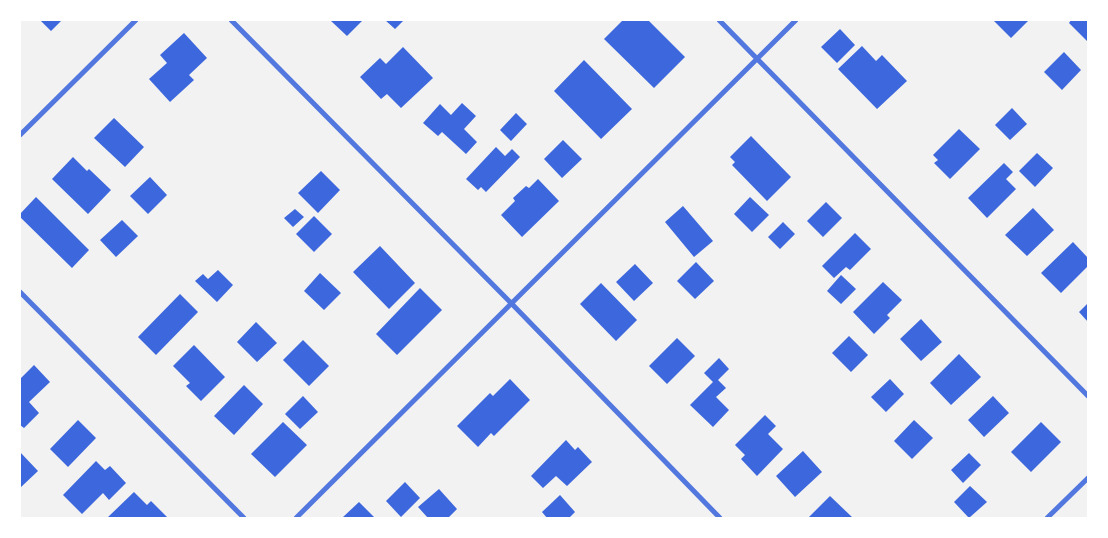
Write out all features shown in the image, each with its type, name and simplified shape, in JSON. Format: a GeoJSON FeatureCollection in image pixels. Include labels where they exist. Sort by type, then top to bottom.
{"type":"FeatureCollection","features":[{"type":"Feature","properties":{"kind":"street"},"geometry":{"type":"LineString","coordinates":[[20,135],[136,20]]}},
{"type":"Feature","properties":{"kind":"street"},"geometry":{"type":"LineString","coordinates":[[231,20],[511,303],[720,518]]}},
{"type":"Feature","properties":{"kind":"street"},"geometry":{"type":"LineString","coordinates":[[719,20],[1088,396]]}},
{"type":"Feature","properties":{"kind":"street"},"geometry":{"type":"LineString","coordinates":[[296,518],[796,20]]}},
{"type":"Feature","properties":{"kind":"street"},"geometry":{"type":"LineString","coordinates":[[20,292],[244,518]]}},
{"type":"Feature","properties":{"kind":"street"},"geometry":{"type":"LineString","coordinates":[[1047,518],[1088,478]]}},
{"type":"Feature","properties":{"kind":"building"},"geometry":{"type":"Polygon","coordinates":[[[40,20],[62,20],[51,31],[40,20]]]}},
{"type":"Feature","properties":{"kind":"building"},"geometry":{"type":"Polygon","coordinates":[[[330,20],[363,20],[347,36],[330,20]]]}},
{"type":"Feature","properties":{"kind":"building"},"geometry":{"type":"Polygon","coordinates":[[[385,20],[404,20],[395,29],[385,20]]]}},
{"type":"Feature","properties":{"kind":"building"},"geometry":{"type":"Polygon","coordinates":[[[623,20],[648,20],[685,57],[654,88],[604,39],[623,20]]]}},
{"type":"Feature","properties":{"kind":"building"},"geometry":{"type":"Polygon","coordinates":[[[993,20],[1029,20],[1011,38],[993,20]]]}},
{"type":"Feature","properties":{"kind":"building"},"geometry":{"type":"Polygon","coordinates":[[[1071,20],[1088,20],[1088,42],[1069,23],[1071,20]]]}},
{"type":"Feature","properties":{"kind":"building"},"geometry":{"type":"Polygon","coordinates":[[[840,29],[855,45],[837,63],[821,47],[840,29]]]}},
{"type":"Feature","properties":{"kind":"building"},"geometry":{"type":"Polygon","coordinates":[[[184,33],[207,58],[189,75],[194,80],[170,102],[149,79],[167,63],[160,55],[184,33]]]}},
{"type":"Feature","properties":{"kind":"building"},"geometry":{"type":"Polygon","coordinates":[[[862,46],[876,61],[882,55],[907,81],[877,109],[838,69],[862,46]]]}},
{"type":"Feature","properties":{"kind":"building"},"geometry":{"type":"Polygon","coordinates":[[[403,47],[433,78],[401,108],[387,94],[381,99],[360,77],[380,58],[386,64],[403,47]]]}},
{"type":"Feature","properties":{"kind":"building"},"geometry":{"type":"Polygon","coordinates":[[[1064,52],[1081,70],[1062,90],[1044,72],[1064,52]]]}},
{"type":"Feature","properties":{"kind":"building"},"geometry":{"type":"Polygon","coordinates":[[[584,60],[632,109],[601,139],[554,91],[584,60]]]}},
{"type":"Feature","properties":{"kind":"building"},"geometry":{"type":"Polygon","coordinates":[[[462,103],[476,116],[464,129],[477,142],[466,154],[442,132],[438,136],[423,123],[440,104],[451,115],[462,103]]]}},
{"type":"Feature","properties":{"kind":"building"},"geometry":{"type":"Polygon","coordinates":[[[1012,108],[1027,124],[1010,140],[995,125],[1012,108]]]}},
{"type":"Feature","properties":{"kind":"building"},"geometry":{"type":"Polygon","coordinates":[[[516,113],[527,124],[511,141],[500,130],[516,113]]]}},
{"type":"Feature","properties":{"kind":"building"},"geometry":{"type":"Polygon","coordinates":[[[114,118],[144,147],[125,167],[94,138],[114,118]]]}},
{"type":"Feature","properties":{"kind":"building"},"geometry":{"type":"Polygon","coordinates":[[[959,129],[980,149],[950,179],[934,163],[938,160],[933,155],[959,129]]]}},
{"type":"Feature","properties":{"kind":"building"},"geometry":{"type":"Polygon","coordinates":[[[751,136],[791,177],[767,201],[732,165],[735,162],[730,157],[751,136]]]}},
{"type":"Feature","properties":{"kind":"building"},"geometry":{"type":"Polygon","coordinates":[[[563,140],[582,159],[562,178],[544,159],[563,140]]]}},
{"type":"Feature","properties":{"kind":"building"},"geometry":{"type":"Polygon","coordinates":[[[496,147],[505,156],[512,149],[520,157],[486,192],[481,187],[478,190],[466,179],[496,147]]]}},
{"type":"Feature","properties":{"kind":"building"},"geometry":{"type":"Polygon","coordinates":[[[1037,153],[1053,168],[1035,187],[1019,171],[1037,153]]]}},
{"type":"Feature","properties":{"kind":"building"},"geometry":{"type":"Polygon","coordinates":[[[73,157],[111,190],[88,214],[52,179],[73,157]]]}},
{"type":"Feature","properties":{"kind":"building"},"geometry":{"type":"Polygon","coordinates":[[[1004,163],[1013,172],[1006,179],[1016,189],[987,218],[968,198],[1004,163]]]}},
{"type":"Feature","properties":{"kind":"building"},"geometry":{"type":"Polygon","coordinates":[[[321,171],[340,190],[318,213],[298,193],[321,171]]]}},
{"type":"Feature","properties":{"kind":"building"},"geometry":{"type":"Polygon","coordinates":[[[150,177],[167,195],[148,214],[130,196],[150,177]]]}},
{"type":"Feature","properties":{"kind":"building"},"geometry":{"type":"Polygon","coordinates":[[[538,179],[559,201],[522,237],[501,215],[515,201],[513,198],[526,186],[529,188],[538,179]]]}},
{"type":"Feature","properties":{"kind":"building"},"geometry":{"type":"Polygon","coordinates":[[[36,197],[89,250],[72,268],[20,217],[20,214],[36,197]]]}},
{"type":"Feature","properties":{"kind":"building"},"geometry":{"type":"Polygon","coordinates":[[[750,197],[769,215],[752,232],[734,214],[750,197]]]}},
{"type":"Feature","properties":{"kind":"building"},"geometry":{"type":"Polygon","coordinates":[[[826,202],[842,218],[823,237],[807,221],[826,202]]]}},
{"type":"Feature","properties":{"kind":"building"},"geometry":{"type":"Polygon","coordinates":[[[683,206],[713,241],[694,257],[665,222],[683,206]]]}},
{"type":"Feature","properties":{"kind":"building"},"geometry":{"type":"Polygon","coordinates":[[[1033,208],[1054,230],[1027,256],[1005,235],[1033,208]]]}},
{"type":"Feature","properties":{"kind":"building"},"geometry":{"type":"Polygon","coordinates":[[[295,209],[304,217],[293,227],[284,218],[295,209]]]}},
{"type":"Feature","properties":{"kind":"building"},"geometry":{"type":"Polygon","coordinates":[[[314,216],[332,234],[314,252],[296,234],[314,216]]]}},
{"type":"Feature","properties":{"kind":"building"},"geometry":{"type":"Polygon","coordinates":[[[122,220],[138,236],[116,257],[100,240],[122,220]]]}},
{"type":"Feature","properties":{"kind":"building"},"geometry":{"type":"Polygon","coordinates":[[[783,222],[795,234],[780,249],[768,237],[783,222]]]}},
{"type":"Feature","properties":{"kind":"building"},"geometry":{"type":"Polygon","coordinates":[[[855,233],[871,249],[850,270],[846,267],[834,278],[822,266],[855,233]]]}},
{"type":"Feature","properties":{"kind":"building"},"geometry":{"type":"Polygon","coordinates":[[[1073,242],[1088,258],[1088,266],[1061,293],[1041,273],[1073,242]]]}},
{"type":"Feature","properties":{"kind":"building"},"geometry":{"type":"Polygon","coordinates":[[[380,246],[415,283],[389,309],[353,272],[380,246]]]}},
{"type":"Feature","properties":{"kind":"building"},"geometry":{"type":"Polygon","coordinates":[[[696,262],[714,281],[695,299],[677,281],[696,262]]]}},
{"type":"Feature","properties":{"kind":"building"},"geometry":{"type":"Polygon","coordinates":[[[635,264],[653,283],[634,301],[616,282],[635,264]]]}},
{"type":"Feature","properties":{"kind":"building"},"geometry":{"type":"Polygon","coordinates":[[[218,270],[233,285],[217,302],[195,281],[203,274],[208,279],[218,270]]]}},
{"type":"Feature","properties":{"kind":"building"},"geometry":{"type":"Polygon","coordinates":[[[320,273],[341,293],[324,310],[304,291],[320,273]]]}},
{"type":"Feature","properties":{"kind":"building"},"geometry":{"type":"Polygon","coordinates":[[[841,275],[856,289],[841,304],[827,291],[841,275]]]}},
{"type":"Feature","properties":{"kind":"building"},"geometry":{"type":"Polygon","coordinates":[[[883,282],[902,300],[887,315],[890,318],[874,334],[853,312],[883,282]]]}},
{"type":"Feature","properties":{"kind":"building"},"geometry":{"type":"Polygon","coordinates":[[[601,283],[637,320],[616,341],[580,304],[601,283]]]}},
{"type":"Feature","properties":{"kind":"building"},"geometry":{"type":"Polygon","coordinates":[[[420,288],[442,310],[397,355],[376,334],[420,288]]]}},
{"type":"Feature","properties":{"kind":"building"},"geometry":{"type":"Polygon","coordinates":[[[180,294],[198,312],[156,355],[138,337],[180,294]]]}},
{"type":"Feature","properties":{"kind":"building"},"geometry":{"type":"Polygon","coordinates":[[[1088,303],[1088,322],[1079,312],[1088,303]]]}},
{"type":"Feature","properties":{"kind":"building"},"geometry":{"type":"Polygon","coordinates":[[[921,319],[942,342],[921,361],[900,339],[921,319]]]}},
{"type":"Feature","properties":{"kind":"building"},"geometry":{"type":"Polygon","coordinates":[[[256,322],[277,343],[257,362],[237,342],[256,322]]]}},
{"type":"Feature","properties":{"kind":"building"},"geometry":{"type":"Polygon","coordinates":[[[849,336],[868,355],[851,372],[832,353],[849,336]]]}},
{"type":"Feature","properties":{"kind":"building"},"geometry":{"type":"Polygon","coordinates":[[[677,338],[695,356],[667,384],[649,366],[677,338]]]}},
{"type":"Feature","properties":{"kind":"building"},"geometry":{"type":"Polygon","coordinates":[[[303,340],[329,366],[309,386],[283,360],[303,340]]]}},
{"type":"Feature","properties":{"kind":"building"},"geometry":{"type":"Polygon","coordinates":[[[194,345],[225,377],[201,401],[186,386],[190,383],[173,366],[194,345]]]}},
{"type":"Feature","properties":{"kind":"building"},"geometry":{"type":"Polygon","coordinates":[[[959,354],[981,377],[951,405],[930,383],[959,354]]]}},
{"type":"Feature","properties":{"kind":"building"},"geometry":{"type":"Polygon","coordinates":[[[719,358],[729,369],[718,380],[726,388],[716,397],[729,410],[713,427],[690,405],[713,382],[704,373],[719,358]]]}},
{"type":"Feature","properties":{"kind":"building"},"geometry":{"type":"Polygon","coordinates":[[[34,365],[50,382],[29,402],[39,413],[24,428],[20,425],[20,379],[34,365]]]}},
{"type":"Feature","properties":{"kind":"building"},"geometry":{"type":"Polygon","coordinates":[[[510,379],[530,400],[494,436],[491,433],[478,447],[457,426],[490,393],[493,396],[510,379]]]}},
{"type":"Feature","properties":{"kind":"building"},"geometry":{"type":"Polygon","coordinates":[[[890,379],[904,394],[886,412],[871,397],[890,379]]]}},
{"type":"Feature","properties":{"kind":"building"},"geometry":{"type":"Polygon","coordinates":[[[244,385],[263,404],[234,435],[214,416],[244,385]]]}},
{"type":"Feature","properties":{"kind":"building"},"geometry":{"type":"Polygon","coordinates":[[[303,396],[318,412],[300,429],[285,414],[303,396]]]}},
{"type":"Feature","properties":{"kind":"building"},"geometry":{"type":"Polygon","coordinates":[[[993,396],[1009,413],[984,437],[968,420],[993,396]]]}},
{"type":"Feature","properties":{"kind":"building"},"geometry":{"type":"Polygon","coordinates":[[[765,415],[776,426],[768,434],[783,449],[757,476],[741,459],[745,455],[735,445],[765,415]]]}},
{"type":"Feature","properties":{"kind":"building"},"geometry":{"type":"Polygon","coordinates":[[[78,420],[96,438],[68,467],[50,449],[78,420]]]}},
{"type":"Feature","properties":{"kind":"building"},"geometry":{"type":"Polygon","coordinates":[[[914,420],[933,438],[912,459],[894,441],[914,420]]]}},
{"type":"Feature","properties":{"kind":"building"},"geometry":{"type":"Polygon","coordinates":[[[283,422],[307,445],[275,477],[251,454],[283,422]]]}},
{"type":"Feature","properties":{"kind":"building"},"geometry":{"type":"Polygon","coordinates":[[[1041,422],[1061,442],[1031,472],[1011,452],[1041,422]]]}},
{"type":"Feature","properties":{"kind":"building"},"geometry":{"type":"Polygon","coordinates":[[[566,440],[575,450],[578,447],[592,462],[567,486],[556,476],[543,488],[531,476],[566,440]]]}},
{"type":"Feature","properties":{"kind":"building"},"geometry":{"type":"Polygon","coordinates":[[[803,451],[822,472],[795,497],[776,476],[803,451]]]}},
{"type":"Feature","properties":{"kind":"building"},"geometry":{"type":"Polygon","coordinates":[[[20,452],[38,471],[20,488],[20,452]]]}},
{"type":"Feature","properties":{"kind":"building"},"geometry":{"type":"Polygon","coordinates":[[[969,453],[981,465],[963,483],[951,470],[969,453]]]}},
{"type":"Feature","properties":{"kind":"building"},"geometry":{"type":"Polygon","coordinates":[[[96,461],[105,470],[110,466],[126,483],[109,500],[103,493],[82,514],[63,495],[96,461]]]}},
{"type":"Feature","properties":{"kind":"building"},"geometry":{"type":"Polygon","coordinates":[[[405,482],[420,498],[401,517],[386,501],[405,482]]]}},
{"type":"Feature","properties":{"kind":"building"},"geometry":{"type":"Polygon","coordinates":[[[970,486],[987,502],[969,518],[954,502],[970,486]]]}},
{"type":"Feature","properties":{"kind":"building"},"geometry":{"type":"Polygon","coordinates":[[[439,489],[457,509],[448,518],[428,518],[418,507],[439,489]]]}},
{"type":"Feature","properties":{"kind":"building"},"geometry":{"type":"Polygon","coordinates":[[[134,492],[147,505],[151,501],[167,517],[107,518],[134,492]]]}},
{"type":"Feature","properties":{"kind":"building"},"geometry":{"type":"Polygon","coordinates":[[[560,495],[575,512],[569,518],[547,518],[542,512],[560,495]]]}},
{"type":"Feature","properties":{"kind":"building"},"geometry":{"type":"Polygon","coordinates":[[[830,496],[853,518],[808,518],[830,496]]]}},
{"type":"Feature","properties":{"kind":"building"},"geometry":{"type":"Polygon","coordinates":[[[359,502],[375,518],[342,518],[359,502]]]}}]}
